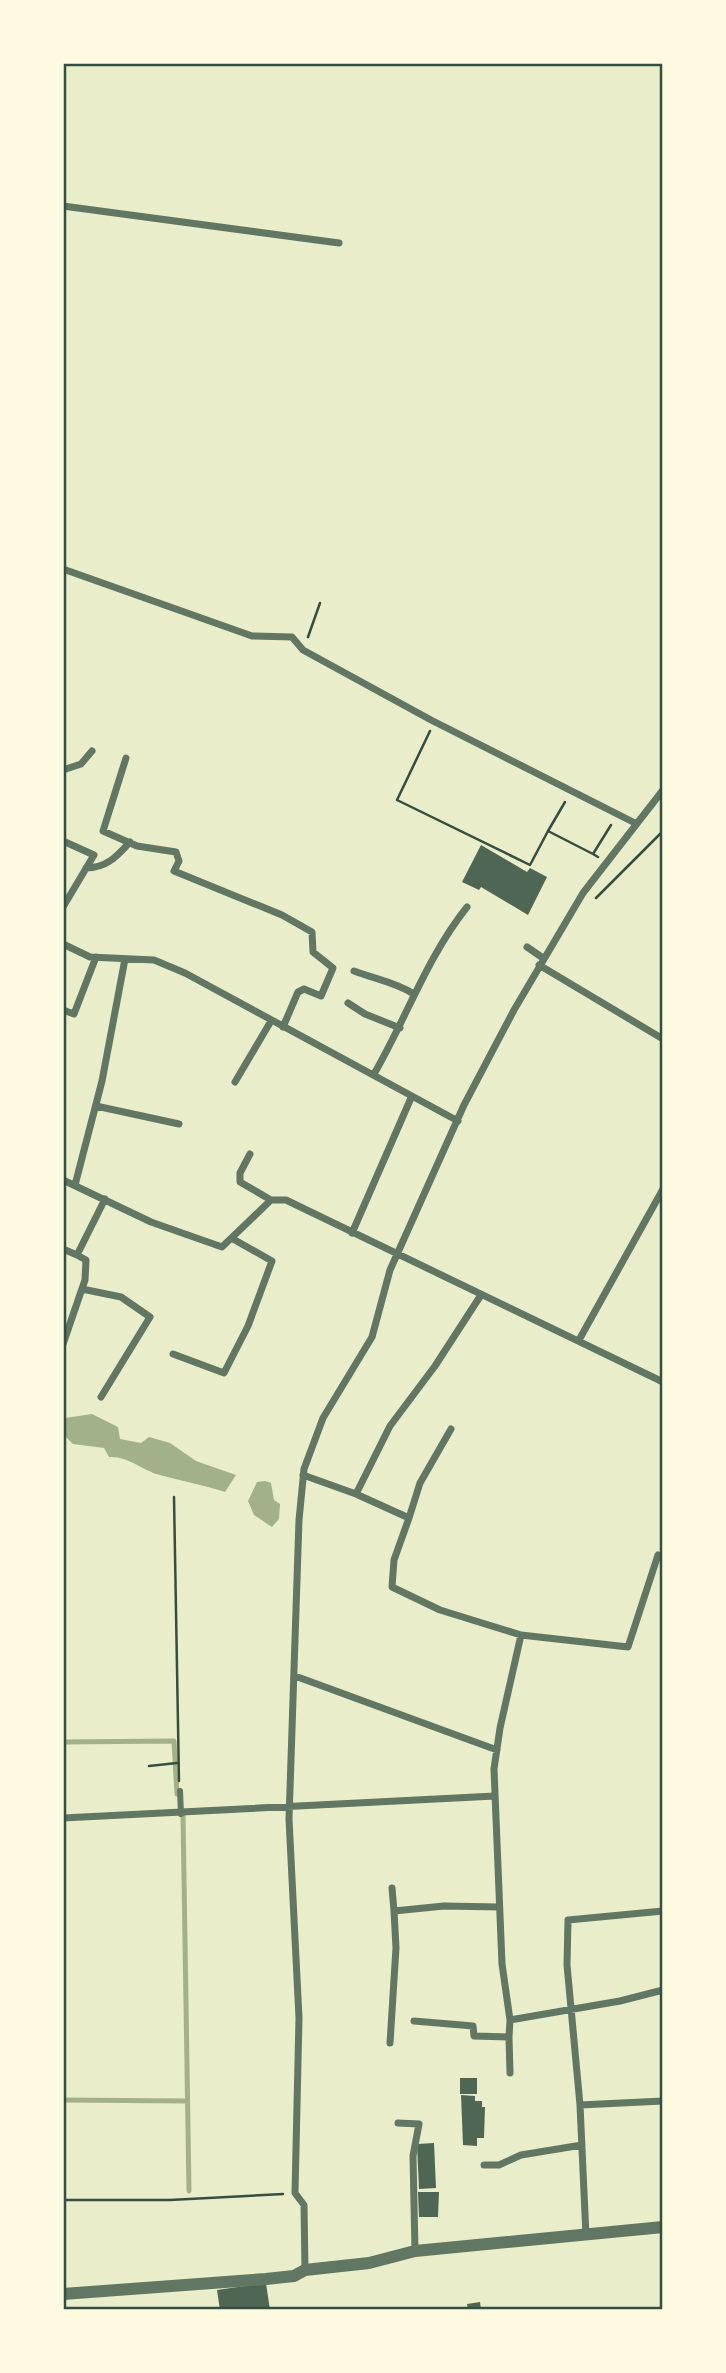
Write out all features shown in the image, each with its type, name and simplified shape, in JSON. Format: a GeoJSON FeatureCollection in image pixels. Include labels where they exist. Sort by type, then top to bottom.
{"type":"FeatureCollection","features":[{"type":"Feature","properties":{"kind":"street"},"geometry":{"type":"LineString","coordinates":[[63,206],[339,243]]}},
{"type":"Feature","properties":{"kind":"street"},"geometry":{"type":"LineString","coordinates":[[63,569],[252,636],[292,637],[303,650],[431,720],[635,823]]}},
{"type":"Feature","properties":{"kind":"street"},"geometry":{"type":"LineString","coordinates":[[63,770],[81,764],[92,751]]}},
{"type":"Feature","properties":{"kind":"street"},"geometry":{"type":"LineString","coordinates":[[126,758],[103,831],[130,842],[176,852],[179,861],[174,871],[312,932],[313,952],[333,968],[321,996],[304,989],[298,992],[283,1027]]}},
{"type":"Feature","properties":{"kind":"street"},"geometry":{"type":"LineString","coordinates":[[305,2270],[304,2205],[295,2193],[299,2018],[289,1806],[303,1475],[323,1418],[372,1336],[397,1255],[458,1121],[541,962],[568,916],[635,823],[663,790]]}},
{"type":"Feature","properties":{"kind":"street"},"geometry":{"type":"LineString","coordinates":[[63,841],[94,855],[63,907]]}},
{"type":"Feature","properties":{"kind":"street"},"geometry":{"type":"LineString","coordinates":[[86,868],[99,868],[114,859],[130,842]]}},
{"type":"Feature","properties":{"kind":"street"},"geometry":{"type":"LineString","coordinates":[[374,1074],[400,1028],[430,962],[467,906]]}},
{"type":"Feature","properties":{"kind":"street"},"geometry":{"type":"LineString","coordinates":[[293,932],[298,924]]}},
{"type":"Feature","properties":{"kind":"street"},"geometry":{"type":"LineString","coordinates":[[63,944],[96,957],[154,960],[374,1074],[411,1098],[458,1121]]}},
{"type":"Feature","properties":{"kind":"street"},"geometry":{"type":"LineString","coordinates":[[527,947],[541,962],[663,1039]]}},
{"type":"Feature","properties":{"kind":"street"},"geometry":{"type":"LineString","coordinates":[[63,1010],[74,1014],[96,957]]}},
{"type":"Feature","properties":{"kind":"street"},"geometry":{"type":"LineString","coordinates":[[75,1185],[96,1106],[125,959]]}},
{"type":"Feature","properties":{"kind":"street"},"geometry":{"type":"LineString","coordinates":[[354,971],[384,983],[394,982],[414,994]]}},
{"type":"Feature","properties":{"kind":"street"},"geometry":{"type":"LineString","coordinates":[[348,1003],[365,1014],[400,1028]]}},
{"type":"Feature","properties":{"kind":"street"},"geometry":{"type":"LineString","coordinates":[[235,1082],[271,1021]]}},
{"type":"Feature","properties":{"kind":"street"},"geometry":{"type":"LineString","coordinates":[[352,1233],[411,1098]]}},
{"type":"Feature","properties":{"kind":"street"},"geometry":{"type":"LineString","coordinates":[[96,1106],[179,1124]]}},
{"type":"Feature","properties":{"kind":"street"},"geometry":{"type":"LineString","coordinates":[[250,1154],[240,1173],[240,1182],[271,1199],[286,1200],[663,1382]]}},
{"type":"Feature","properties":{"kind":"street"},"geometry":{"type":"LineString","coordinates":[[63,1180],[151,1222],[225,1247],[271,1199]]}},
{"type":"Feature","properties":{"kind":"street"},"geometry":{"type":"LineString","coordinates":[[579,1340],[663,1189]]}},
{"type":"Feature","properties":{"kind":"street"},"geometry":{"type":"LineString","coordinates":[[77,1255],[105,1199]]}},
{"type":"Feature","properties":{"kind":"street"},"geometry":{"type":"LineString","coordinates":[[173,1354],[224,1373],[230,1362],[248,1326],[272,1261],[233,1239]]}},
{"type":"Feature","properties":{"kind":"street"},"geometry":{"type":"LineString","coordinates":[[63,1249],[86,1260],[82,1289],[63,1344]]}},
{"type":"Feature","properties":{"kind":"street"},"geometry":{"type":"LineString","coordinates":[[82,1289],[121,1297],[150,1317],[101,1397]]}},
{"type":"Feature","properties":{"kind":"street"},"geometry":{"type":"LineString","coordinates":[[356,1494],[390,1426],[435,1366],[481,1295]]}},
{"type":"Feature","properties":{"kind":"street"},"geometry":{"type":"LineString","coordinates":[[451,1429],[419,1483],[394,1560],[392,1587],[440,1610],[521,1635],[628,1647],[658,1555],[663,1558]]}},
{"type":"Feature","properties":{"kind":"street"},"geometry":{"type":"LineString","coordinates":[[303,1475],[356,1494],[409,1518]]}},
{"type":"Feature","properties":{"kind":"street"},"geometry":{"type":"LineString","coordinates":[[510,2073],[510,2020],[503,1977],[495,1796],[497,1750],[521,1635]]}},
{"type":"Feature","properties":{"kind":"street"},"geometry":{"type":"LineString","coordinates":[[295,1675],[497,1750]]}},
{"type":"Feature","properties":{"kind":"street"},"geometry":{"type":"LineString","coordinates":[[180,1791],[181,1814]]}},
{"type":"Feature","properties":{"kind":"street"},"geometry":{"type":"LineString","coordinates":[[63,1818],[495,1796]]}},
{"type":"Feature","properties":{"kind":"street"},"geometry":{"type":"LineString","coordinates":[[390,2043],[396,1948],[392,1888]]}},
{"type":"Feature","properties":{"kind":"street"},"geometry":{"type":"LineString","coordinates":[[394,1911],[444,1906],[499,1907]]}},
{"type":"Feature","properties":{"kind":"street"},"geometry":{"type":"LineString","coordinates":[[586,2236],[580,2105],[567,1965],[568,1920],[663,1911]]}},
{"type":"Feature","properties":{"kind":"street"},"geometry":{"type":"LineString","coordinates":[[510,2020],[663,1990]]}},
{"type":"Feature","properties":{"kind":"street"},"geometry":{"type":"LineString","coordinates":[[414,2021],[473,2025],[474,2036],[509,2037]]}},
{"type":"Feature","properties":{"kind":"street"},"geometry":{"type":"LineString","coordinates":[[580,2105],[663,2101]]}},
{"type":"Feature","properties":{"kind":"street"},"geometry":{"type":"LineString","coordinates":[[398,2123],[419,2124],[413,2156],[415,2251]]}},
{"type":"Feature","properties":{"kind":"street"},"geometry":{"type":"LineString","coordinates":[[484,2165],[499,2165],[521,2155],[582,2145]]}},
{"type":"Feature","properties":{"kind":"street"},"geometry":{"type":"LineString","coordinates":[[63,2294],[294,2276],[305,2270],[369,2263],[415,2251],[663,2227]]}},
{"type":"Feature","properties":{"kind":"path"},"geometry":{"type":"LineString","coordinates":[[303,650],[320,603]]}},
{"type":"Feature","properties":{"kind":"path"},"geometry":{"type":"LineString","coordinates":[[431,729],[397,800],[530,865],[568,800],[559,794]]}},
{"type":"Feature","properties":{"kind":"path"},"geometry":{"type":"LineString","coordinates":[[593,854],[612,826],[600,819]]}},
{"type":"Feature","properties":{"kind":"path"},"geometry":{"type":"LineString","coordinates":[[548,831],[607,862]]}},
{"type":"Feature","properties":{"kind":"path"},"geometry":{"type":"LineString","coordinates":[[594,899],[663,831]]}},
{"type":"Feature","properties":{"kind":"path"},"geometry":{"type":"LineString","coordinates":[[174,1497],[177,1763],[180,1791]]}},
{"type":"Feature","properties":{"kind":"path"},"geometry":{"type":"LineString","coordinates":[[149,1766],[177,1763]]}},
{"type":"Feature","properties":{"kind":"path"},"geometry":{"type":"LineString","coordinates":[[63,2200],[170,2200],[295,2193]]}},
{"type":"Feature","properties":{"kind":"shaded area"},"geometry":{"type":"Polygon","coordinates":[[[92,1414],[118,1427],[120,1439],[141,1443],[149,1437],[170,1443],[196,1461],[236,1475],[225,1492],[153,1473],[129,1461],[109,1457],[104,1448],[73,1444],[63,1434],[65,1418],[92,1414]]]}},
{"type":"Feature","properties":{"kind":"shaded area"},"geometry":{"type":"Polygon","coordinates":[[[257,1482],[271,1483],[274,1500],[280,1504],[279,1519],[272,1527],[254,1515],[248,1501],[257,1482]]]}},
{"type":"Feature","properties":{"kind":"building"},"geometry":{"type":"Polygon","coordinates":[[[481,845],[527,872],[530,868],[547,877],[528,915],[481,887],[479,890],[462,882],[481,845]]]}},
{"type":"Feature","properties":{"kind":"building"},"geometry":{"type":"Polygon","coordinates":[[[460,2078],[477,2078],[477,2094],[460,2094],[460,2078]]]}},
{"type":"Feature","properties":{"kind":"building"},"geometry":{"type":"Polygon","coordinates":[[[461,2095],[475,2096],[475,2101],[482,2101],[482,2107],[485,2107],[484,2138],[477,2138],[477,2146],[463,2145],[461,2095]]]}},
{"type":"Feature","properties":{"kind":"building"},"geometry":{"type":"Polygon","coordinates":[[[434,2143],[436,2188],[419,2189],[417,2144],[434,2143]]]}},
{"type":"Feature","properties":{"kind":"building"},"geometry":{"type":"Polygon","coordinates":[[[418,2192],[439,2192],[438,2217],[419,2217],[418,2192]]]}},
{"type":"Feature","properties":{"kind":"building"},"geometry":{"type":"Polygon","coordinates":[[[266,2283],[270,2310],[220,2310],[217,2290],[266,2283]]]}},
{"type":"Feature","properties":{"kind":"building"},"geometry":{"type":"Polygon","coordinates":[[[480,2302],[481,2310],[468,2310],[467,2304],[480,2302]]]}},
{"type":"Feature","properties":{"kind":"waterway"},"geometry":{"type":"LineString","coordinates":[[63,1742],[174,1741],[177,1794]]}},
{"type":"Feature","properties":{"kind":"waterway"},"geometry":{"type":"LineString","coordinates":[[183,1815],[189,2191]]}},
{"type":"Feature","properties":{"kind":"waterway"},"geometry":{"type":"LineString","coordinates":[[63,2100],[186,2101]]}}]}
